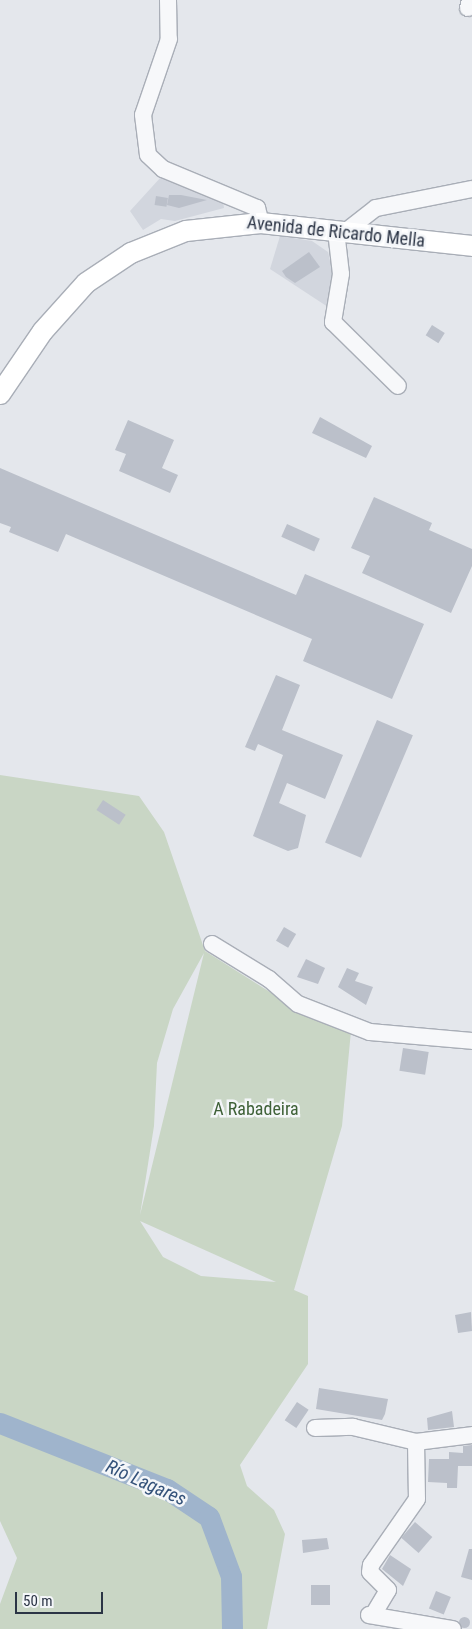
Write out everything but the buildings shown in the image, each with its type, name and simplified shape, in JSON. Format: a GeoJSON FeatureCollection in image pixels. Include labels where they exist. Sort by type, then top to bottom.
{"type":"FeatureCollection","features":[{"type":"Feature","properties":{"kind":"main road","name":"Avenida de Ricardo Mella"},"geometry":{"type":"LineString","coordinates":[[0,394],[65,303],[110,265],[186,230],[260,223],[472,246]]}},
{"type":"Feature","properties":{"kind":"street"},"geometry":{"type":"LineString","coordinates":[[168,0],[169,39],[143,115],[148,155],[163,169],[257,208],[260,223]]}},
{"type":"Feature","properties":{"kind":"street"},"geometry":{"type":"LineString","coordinates":[[398,386],[333,322],[341,274],[340,231],[376,208],[472,189]]}},
{"type":"Feature","properties":{"kind":"street"},"geometry":{"type":"LineString","coordinates":[[212,944],[269,979],[298,1004],[362,1029],[412,1039],[472,1042]]}},
{"type":"Feature","properties":{"kind":"street"},"geometry":{"type":"LineString","coordinates":[[315,1428],[353,1427],[416,1442],[472,1435]]}},
{"type":"Feature","properties":{"kind":"street"},"geometry":{"type":"LineString","coordinates":[[416,1442],[417,1499],[371,1565],[370,1572],[388,1590],[371,1615],[453,1629]]}},
{"type":"Feature","properties":{"kind":"shaded area"},"geometry":{"type":"Polygon","coordinates":[[[161,177],[223,201],[224,208],[175,221],[161,219],[143,230],[130,211],[161,177]]]}},
{"type":"Feature","properties":{"kind":"shaded area"},"geometry":{"type":"Polygon","coordinates":[[[280,236],[312,241],[328,252],[332,269],[328,307],[270,269],[280,236]]]}},
{"type":"Feature","properties":{"kind":"green space","name":"A Rabadeira"},"geometry":{"type":"Polygon","coordinates":[[[0,775],[139,796],[164,832],[205,951],[292,1006],[351,1031],[342,1126],[294,1290],[308,1296],[308,1364],[240,1465],[247,1486],[274,1510],[285,1534],[267,1629],[0,1629],[0,1604],[17,1558],[0,1521],[0,775]],[[204,953],[173,1009],[157,1063],[154,1126],[140,1215],[204,953]],[[140,1221],[163,1257],[201,1276],[276,1282],[140,1221]]]}},
{"type":"Feature","properties":{"kind":"waterway","name":"Río Lagares"},"geometry":{"type":"LineString","coordinates":[[0,1423],[167,1489],[209,1517],[231,1576],[232,1629]]}}]}
